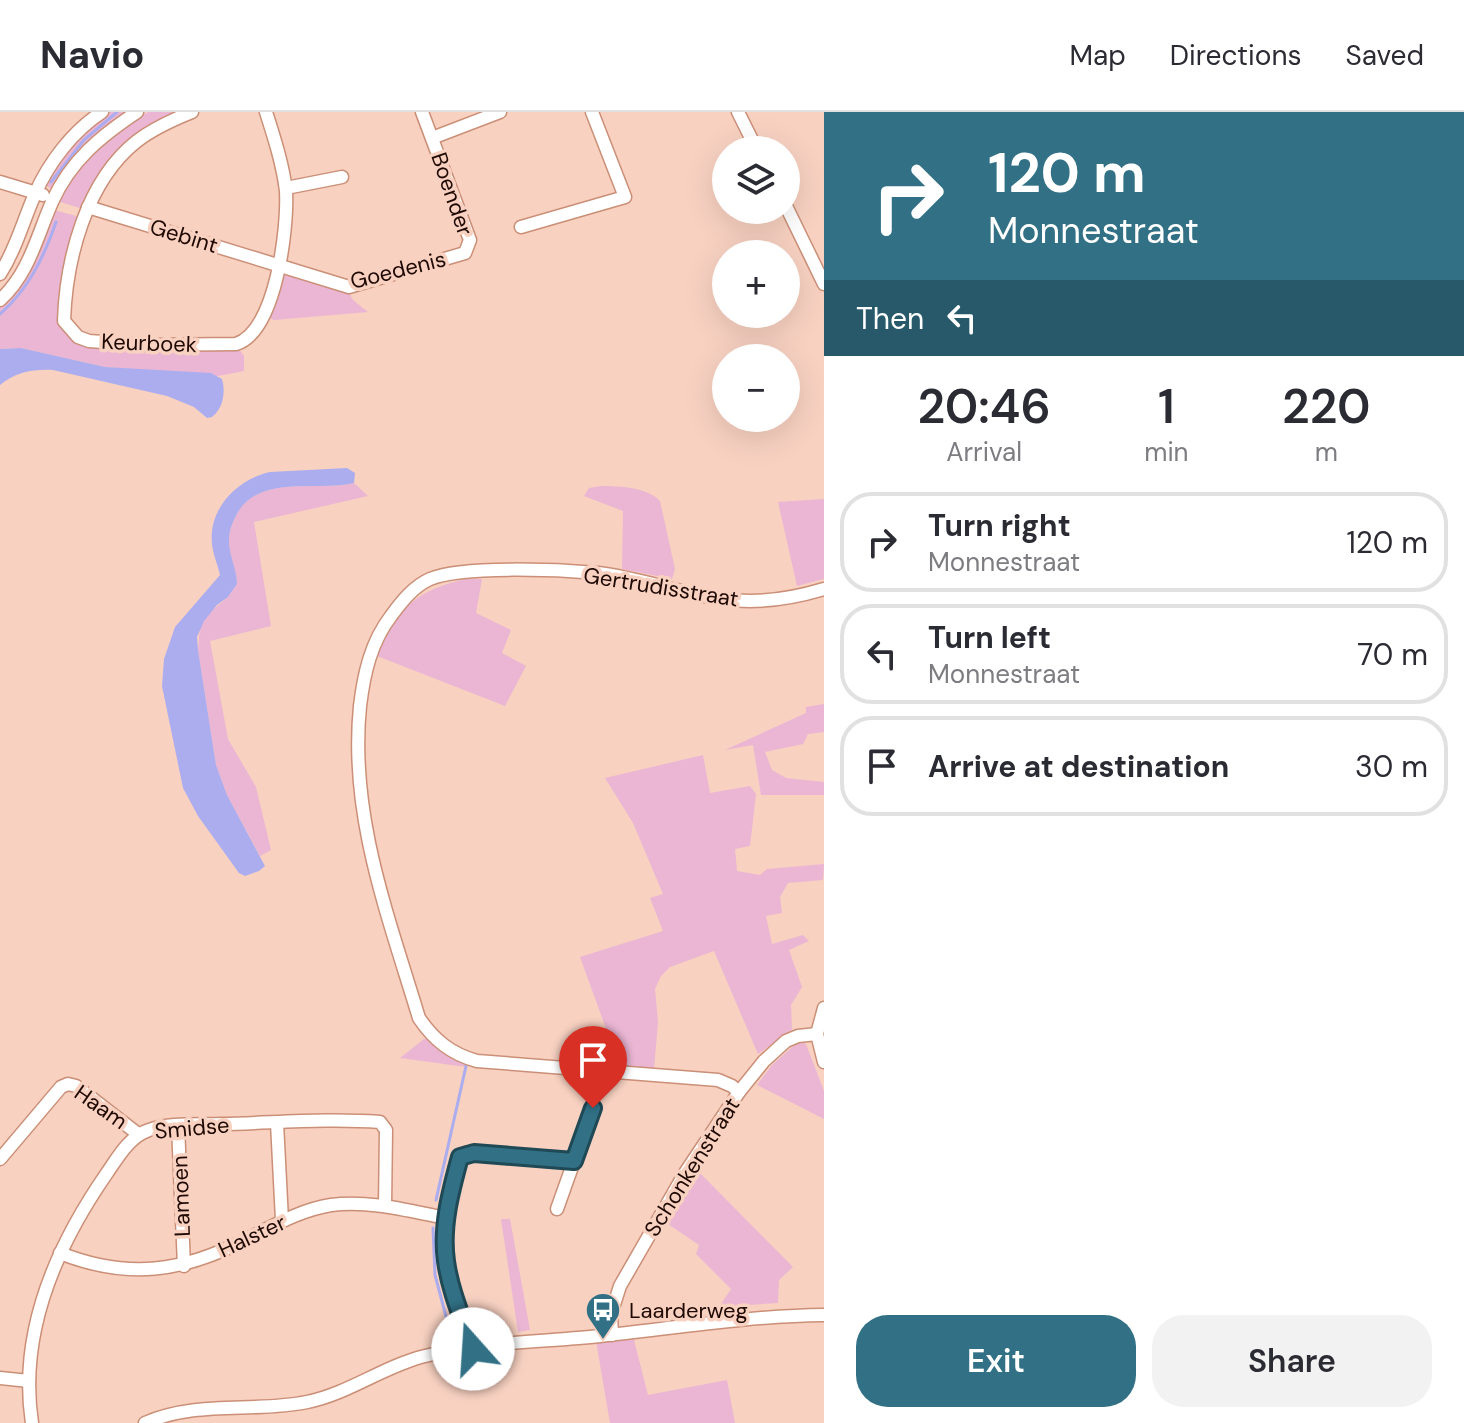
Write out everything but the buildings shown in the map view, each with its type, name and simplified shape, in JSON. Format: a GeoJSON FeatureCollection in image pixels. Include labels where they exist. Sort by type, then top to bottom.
{"type":"FeatureCollection","features":[{"type":"Feature","properties":{"kind":"street"},"geometry":{"type":"LineString","coordinates":[[0,274],[11,256],[36,192],[51,164],[85,123],[102,112]]}},
{"type":"Feature","properties":{"kind":"street"},"geometry":{"type":"LineString","coordinates":[[0,300],[31,258],[53,200],[65,179],[98,138],[137,112]]}},
{"type":"Feature","properties":{"kind":"street","name":"Keurboek"},"geometry":{"type":"LineString","coordinates":[[192,112],[164,124],[135,143],[114,166],[88,207],[77,237],[65,297],[64,321],[78,337],[89,341],[144,345],[236,344],[246,341],[264,315],[280,266],[286,219],[286,188],[266,112]]}},
{"type":"Feature","properties":{"kind":"street","name":"Boender"},"geometry":{"type":"LineString","coordinates":[[422,112],[470,240],[468,249]]}},
{"type":"Feature","properties":{"kind":"street","name":"Boender"},"geometry":{"type":"LineString","coordinates":[[432,138],[500,112]]}},
{"type":"Feature","properties":{"kind":"street"},"geometry":{"type":"LineString","coordinates":[[521,227],[625,197],[592,112]]}},
{"type":"Feature","properties":{"kind":"street"},"geometry":{"type":"LineString","coordinates":[[738,112],[750,136]]}},
{"type":"Feature","properties":{"kind":"street"},"geometry":{"type":"LineString","coordinates":[[286,188],[342,177]]}},
{"type":"Feature","properties":{"kind":"street"},"geometry":{"type":"LineString","coordinates":[[0,182],[53,200]]}},
{"type":"Feature","properties":{"kind":"street","name":"Gebint"},"geometry":{"type":"LineString","coordinates":[[88,207],[280,266]]}},
{"type":"Feature","properties":{"kind":"street"},"geometry":{"type":"LineString","coordinates":[[795,224],[824,284]]}},
{"type":"Feature","properties":{"kind":"street","name":"Goedenis"},"geometry":{"type":"LineString","coordinates":[[280,266],[349,287],[465,253],[468,249]]}},
{"type":"Feature","properties":{"kind":"street","name":"Gertrudisstraat"},"geometry":{"type":"LineString","coordinates":[[739,1092],[718,1080],[477,1061],[442,1046],[419,1018],[370,855],[359,783],[357,735],[365,673],[372,647],[385,624],[417,586],[431,578],[467,572],[596,573],[720,599],[745,601],[766,601],[824,589]]}},
{"type":"Feature","properties":{"kind":"street"},"geometry":{"type":"LineString","coordinates":[[824,1008],[817,1034],[824,1062]]}},
{"type":"Feature","properties":{"kind":"street","name":"Schonkenstraat"},"geometry":{"type":"LineString","coordinates":[[612,1335],[611,1314],[620,1286],[685,1173],[739,1092],[764,1061],[786,1041],[817,1034]]}},
{"type":"Feature","properties":{"kind":"street","name":"Haam"},"geometry":{"type":"LineString","coordinates":[[0,1159],[61,1087],[68,1084],[76,1086],[138,1134]]}},
{"type":"Feature","properties":{"kind":"street"},"geometry":{"type":"LineString","coordinates":[[557,1209],[593,1108]]}},
{"type":"Feature","properties":{"kind":"street","name":"Smidse"},"geometry":{"type":"LineString","coordinates":[[32,1423],[29,1381],[38,1311],[60,1253],[94,1192],[138,1134],[152,1128],[178,1126],[334,1119],[380,1122],[385,1126],[385,1206]]}},
{"type":"Feature","properties":{"kind":"street"},"geometry":{"type":"LineString","coordinates":[[277,1123],[282,1220]]}},
{"type":"Feature","properties":{"kind":"street","name":"Lamoen"},"geometry":{"type":"LineString","coordinates":[[178,1126],[184,1266]]}},
{"type":"Feature","properties":{"kind":"street"},"geometry":{"type":"LineString","coordinates":[[473,1349],[451,1286],[445,1258],[446,1218],[460,1157],[465,1153],[574,1161]]}},
{"type":"Feature","properties":{"kind":"street","name":"Halster"},"geometry":{"type":"LineString","coordinates":[[60,1253],[109,1269],[184,1266],[231,1247],[282,1220],[333,1205],[385,1206],[446,1218]]}},
{"type":"Feature","properties":{"kind":"street"},"geometry":{"type":"LineString","coordinates":[[145,1423],[167,1414],[186,1411],[216,1407],[288,1406],[315,1400],[426,1356],[736,1319],[824,1315]]}},
{"type":"Feature","properties":{"kind":"street"},"geometry":{"type":"LineString","coordinates":[[0,1378],[29,1381]]}},
{"type":"Feature","properties":{"kind":"shaded area"},"geometry":{"type":"Polygon","coordinates":[[[106,112],[127,112],[51,189],[45,184],[77,136],[106,112]]]}},
{"type":"Feature","properties":{"kind":"shaded area"},"geometry":{"type":"Polygon","coordinates":[[[148,112],[178,112],[155,124],[83,209],[57,201],[65,186],[106,137],[148,112]]]}},
{"type":"Feature","properties":{"kind":"shaded area"},"geometry":{"type":"Polygon","coordinates":[[[54,210],[80,217],[59,291],[61,315],[68,331],[136,347],[239,349],[244,356],[244,371],[218,376],[105,367],[21,348],[0,349],[0,306],[15,292],[54,210]]]}},
{"type":"Feature","properties":{"kind":"shaded area"},"geometry":{"type":"Polygon","coordinates":[[[288,274],[348,291],[353,300],[368,312],[274,320],[267,317],[283,277],[288,274]]]}},
{"type":"Feature","properties":{"kind":"shaded area"},"geometry":{"type":"Polygon","coordinates":[[[354,483],[368,496],[254,522],[271,626],[210,641],[228,739],[256,787],[271,850],[260,856],[227,795],[216,765],[198,650],[200,627],[208,614],[228,597],[237,584],[229,537],[236,515],[248,500],[275,488],[354,483]]]}},
{"type":"Feature","properties":{"kind":"shaded area"},"geometry":{"type":"Polygon","coordinates":[[[601,486],[640,490],[660,501],[675,569],[672,579],[622,569],[623,511],[584,496],[589,488],[601,486]]]}},
{"type":"Feature","properties":{"kind":"shaded area"},"geometry":{"type":"Polygon","coordinates":[[[824,499],[824,579],[797,586],[778,502],[824,499]]]}},
{"type":"Feature","properties":{"kind":"shaded area"},"geometry":{"type":"Polygon","coordinates":[[[465,579],[482,579],[476,613],[511,630],[502,653],[526,666],[505,706],[377,656],[391,626],[410,604],[434,589],[465,579]]]}},
{"type":"Feature","properties":{"kind":"shaded area"},"geometry":{"type":"Polygon","coordinates":[[[824,704],[824,732],[808,734],[803,744],[765,752],[772,770],[786,778],[824,782],[824,795],[761,795],[753,745],[725,750],[806,713],[806,707],[824,704]]]}},
{"type":"Feature","properties":{"kind":"shaded area"},"geometry":{"type":"Polygon","coordinates":[[[703,755],[710,793],[750,786],[756,794],[750,846],[735,849],[737,871],[760,875],[767,869],[824,864],[823,880],[788,883],[780,897],[782,913],[766,916],[772,944],[803,935],[809,941],[789,950],[802,987],[791,1005],[792,1030],[758,1054],[714,951],[670,967],[661,976],[655,989],[658,1022],[654,1069],[620,1067],[580,957],[663,931],[650,898],[663,894],[633,823],[605,778],[703,755]]]}},
{"type":"Feature","properties":{"kind":"shaded area"},"geometry":{"type":"Polygon","coordinates":[[[424,1039],[473,1064],[466,1067],[400,1058],[424,1039]]]}},
{"type":"Feature","properties":{"kind":"shaded area"},"geometry":{"type":"Polygon","coordinates":[[[799,1041],[806,1044],[824,1091],[824,1119],[757,1085],[772,1065],[799,1041]]]}},
{"type":"Feature","properties":{"kind":"shaded area"},"geometry":{"type":"Polygon","coordinates":[[[696,1169],[793,1267],[779,1280],[778,1303],[719,1307],[731,1289],[696,1254],[699,1245],[662,1220],[696,1169]]]}},
{"type":"Feature","properties":{"kind":"shaded area"},"geometry":{"type":"Polygon","coordinates":[[[501,1219],[510,1219],[530,1330],[518,1332],[501,1219]]]}},
{"type":"Feature","properties":{"kind":"shaded area"},"geometry":{"type":"Polygon","coordinates":[[[633,1336],[648,1395],[727,1380],[735,1423],[610,1423],[596,1341],[633,1336]]]}},
{"type":"Feature","properties":{"kind":"water"},"geometry":{"type":"Polygon","coordinates":[[[21,348],[105,367],[211,373],[222,379],[223,400],[216,414],[207,418],[194,407],[167,396],[53,370],[25,372],[0,385],[0,349],[21,348]]]}},
{"type":"Feature","properties":{"kind":"water"},"geometry":{"type":"Polygon","coordinates":[[[347,468],[355,473],[354,483],[275,488],[248,500],[238,512],[230,533],[229,547],[237,584],[204,621],[197,637],[216,765],[227,795],[265,866],[245,876],[239,873],[198,816],[183,788],[162,686],[164,659],[175,627],[220,575],[212,531],[227,498],[246,481],[270,472],[347,468]]]}},
{"type":"Feature","properties":{"kind":"waterway"},"geometry":{"type":"LineString","coordinates":[[51,182],[84,140],[117,112]]}},
{"type":"Feature","properties":{"kind":"waterway"},"geometry":{"type":"LineString","coordinates":[[0,314],[34,272],[56,222]]}},
{"type":"Feature","properties":{"kind":"waterway"},"geometry":{"type":"LineString","coordinates":[[436,1200],[466,1066]]}},
{"type":"Feature","properties":{"kind":"waterway"},"geometry":{"type":"LineString","coordinates":[[433,1228],[435,1275],[452,1339]]}},
{"type":"Feature","properties":{"kind":"place","name":"Laarderweg"},"geometry":{"type":"Point","coordinates":[603,1341]}},
{"type":"Feature","properties":{"kind":"route"},"geometry":{"type":"LineString","coordinates":[[473,1349],[451,1286],[445,1258],[448,1207],[460,1157],[465,1153],[474,1153],[574,1161],[593,1108]]}}]}
